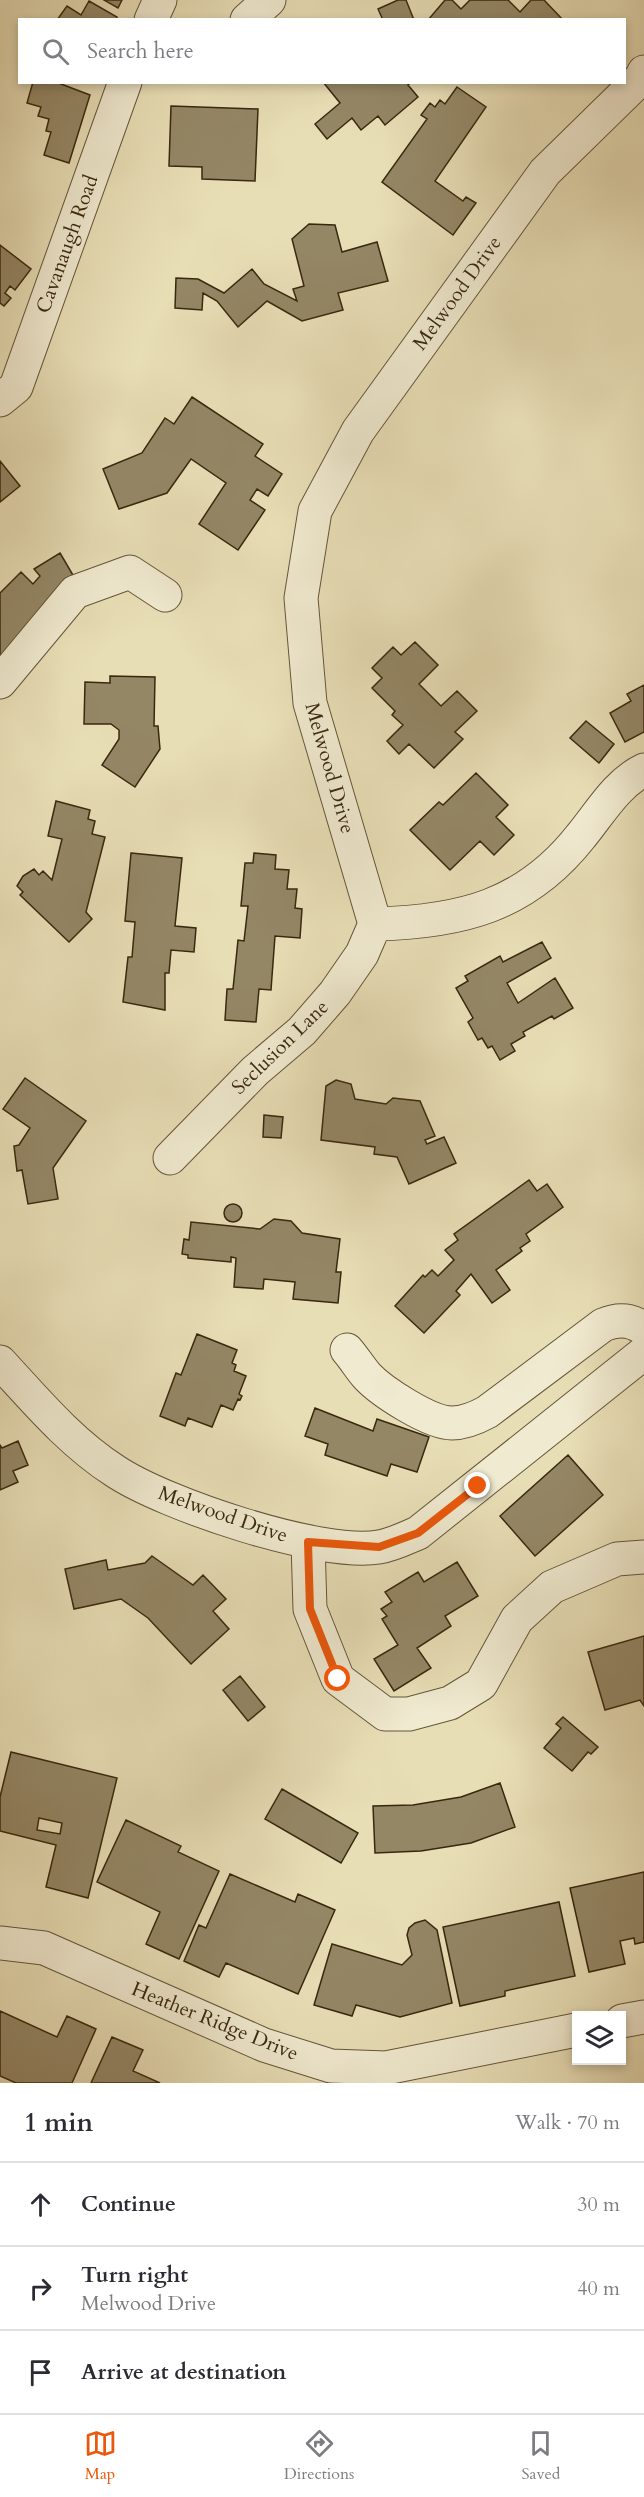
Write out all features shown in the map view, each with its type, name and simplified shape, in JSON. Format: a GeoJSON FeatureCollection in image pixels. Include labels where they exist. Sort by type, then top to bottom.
{"type":"FeatureCollection","features":[{"type":"Feature","properties":{"kind":"street"},"geometry":{"type":"LineString","coordinates":[[152,18],[160,0]]}},
{"type":"Feature","properties":{"kind":"street"},"geometry":{"type":"LineString","coordinates":[[249,18],[269,0]]}},
{"type":"Feature","properties":{"kind":"street","name":"Melwood Drive"},"geometry":{"type":"LineString","coordinates":[[375,924],[310,703],[301,598],[315,511],[358,431],[544,172],[641,78],[644,72]]}},
{"type":"Feature","properties":{"kind":"street","name":"Cavanaugh Road"},"geometry":{"type":"LineString","coordinates":[[0,400],[16,387],[124,84]]}},
{"type":"Feature","properties":{"kind":"street"},"geometry":{"type":"LineString","coordinates":[[0,682],[75,592],[130,572],[165,595]]}},
{"type":"Feature","properties":{"kind":"street"},"geometry":{"type":"LineString","coordinates":[[375,924],[413,923],[455,917],[512,898],[548,871],[579,839],[631,776],[644,770]]}},
{"type":"Feature","properties":{"kind":"street","name":"Seclusion Lane"},"geometry":{"type":"LineString","coordinates":[[170,1158],[255,1071],[302,1031],[335,993],[362,954],[375,924]]}},
{"type":"Feature","properties":{"kind":"street"},"geometry":{"type":"LineString","coordinates":[[347,1350],[368,1377],[394,1397],[432,1418],[451,1423],[471,1420],[487,1412],[603,1325],[615,1320],[627,1321],[644,1329]]}},
{"type":"Feature","properties":{"kind":"street","name":"Melwood Drive"},"geometry":{"type":"LineString","coordinates":[[0,1362],[70,1438],[116,1472],[195,1509],[308,1542],[379,1547],[418,1533],[644,1353]]}},
{"type":"Feature","properties":{"kind":"street"},"geometry":{"type":"LineString","coordinates":[[308,1542],[310,1609],[338,1679],[385,1714],[409,1714],[450,1703],[481,1684],[517,1619],[552,1587],[617,1559],[644,1557]]}},
{"type":"Feature","properties":{"kind":"street","name":"Heather Ridge Drive"},"geometry":{"type":"LineString","coordinates":[[0,1943],[44,1948],[264,2045],[331,2066],[386,2068],[572,2031]]}},
{"type":"Feature","properties":{"kind":"street"},"geometry":{"type":"LineString","coordinates":[[626,2020],[644,2017]]}},
{"type":"Feature","properties":{"kind":"building"},"geometry":{"type":"Polygon","coordinates":[[[104,0],[122,0],[118,8],[104,0]]]}},
{"type":"Feature","properties":{"kind":"building"},"geometry":{"type":"Polygon","coordinates":[[[398,0],[406,0],[413,18],[382,18],[378,9],[398,0]]]}},
{"type":"Feature","properties":{"kind":"building"},"geometry":{"type":"Polygon","coordinates":[[[445,0],[452,0],[461,9],[470,0],[508,0],[520,12],[531,0],[544,0],[561,18],[430,18],[445,0]]]}},
{"type":"Feature","properties":{"kind":"building"},"geometry":{"type":"Polygon","coordinates":[[[89,1],[117,17],[58,18],[67,6],[81,15],[89,1]]]}},
{"type":"Feature","properties":{"kind":"building"},"geometry":{"type":"Polygon","coordinates":[[[32,84],[61,84],[90,95],[69,163],[44,155],[51,132],[46,131],[49,119],[38,116],[41,107],[27,103],[32,84]]]}},
{"type":"Feature","properties":{"kind":"building"},"geometry":{"type":"Polygon","coordinates":[[[325,84],[409,84],[418,97],[385,125],[378,116],[361,130],[352,118],[327,139],[315,124],[340,103],[325,84]]]}},
{"type":"Feature","properties":{"kind":"building"},"geometry":{"type":"Polygon","coordinates":[[[457,87],[486,107],[435,181],[463,201],[466,197],[476,203],[453,235],[382,182],[427,119],[421,115],[430,103],[435,107],[440,100],[445,104],[457,87]]]}},
{"type":"Feature","properties":{"kind":"building"},"geometry":{"type":"Polygon","coordinates":[[[171,106],[258,109],[255,181],[202,179],[202,167],[169,166],[171,106]]]}},
{"type":"Feature","properties":{"kind":"building"},"geometry":{"type":"Polygon","coordinates":[[[309,224],[335,225],[342,252],[377,242],[388,281],[338,293],[343,310],[302,321],[267,301],[238,327],[217,301],[203,293],[202,310],[175,308],[176,278],[198,279],[224,293],[252,269],[264,284],[297,301],[293,289],[304,286],[292,239],[309,224]]]}},
{"type":"Feature","properties":{"kind":"building"},"geometry":{"type":"Polygon","coordinates":[[[0,245],[31,269],[15,290],[10,286],[5,293],[11,298],[4,306],[0,303],[0,245]]]}},
{"type":"Feature","properties":{"kind":"building"},"geometry":{"type":"Polygon","coordinates":[[[192,397],[263,444],[255,456],[282,474],[268,496],[257,489],[250,500],[265,510],[238,550],[199,524],[226,483],[191,459],[167,493],[119,509],[103,469],[142,453],[165,418],[174,424],[192,397]]]}},
{"type":"Feature","properties":{"kind":"building"},"geometry":{"type":"Polygon","coordinates":[[[0,461],[20,486],[0,502],[0,461]]]}},
{"type":"Feature","properties":{"kind":"building"},"geometry":{"type":"Polygon","coordinates":[[[60,553],[77,582],[0,659],[0,593],[21,572],[33,584],[40,576],[34,569],[60,553]]]}},
{"type":"Feature","properties":{"kind":"building"},"geometry":{"type":"Polygon","coordinates":[[[415,642],[438,665],[419,684],[441,706],[457,691],[477,711],[455,732],[463,739],[434,768],[409,744],[399,754],[387,741],[403,725],[392,715],[395,711],[372,688],[382,678],[372,668],[393,647],[401,655],[415,642]]]}},
{"type":"Feature","properties":{"kind":"building"},"geometry":{"type":"Polygon","coordinates":[[[110,676],[155,677],[154,726],[158,726],[160,749],[135,787],[102,765],[119,739],[119,730],[111,724],[84,724],[85,682],[110,683],[110,676]]]}},
{"type":"Feature","properties":{"kind":"building"},"geometry":{"type":"Polygon","coordinates":[[[644,685],[644,732],[625,742],[610,713],[631,701],[627,694],[644,685]]]}},
{"type":"Feature","properties":{"kind":"building"},"geometry":{"type":"Polygon","coordinates":[[[586,721],[614,744],[599,763],[570,738],[586,721]]]}},
{"type":"Feature","properties":{"kind":"building"},"geometry":{"type":"Polygon","coordinates":[[[476,773],[508,805],[496,817],[514,835],[494,855],[480,841],[450,870],[410,830],[439,802],[443,805],[476,773]]]}},
{"type":"Feature","properties":{"kind":"building"},"geometry":{"type":"Polygon","coordinates":[[[56,801],[90,810],[88,819],[95,821],[92,834],[105,837],[86,912],[92,919],[69,942],[20,895],[23,892],[17,886],[23,876],[34,869],[39,875],[43,871],[52,880],[62,839],[48,836],[56,801]]]}},
{"type":"Feature","properties":{"kind":"building"},"geometry":{"type":"Polygon","coordinates":[[[131,853],[182,858],[175,926],[196,928],[194,952],[171,950],[169,973],[165,973],[165,1010],[123,1002],[128,957],[132,957],[135,922],[125,921],[131,853]]]}},
{"type":"Feature","properties":{"kind":"building"},"geometry":{"type":"Polygon","coordinates":[[[254,853],[276,855],[275,869],[289,870],[287,889],[297,889],[295,908],[302,909],[300,938],[275,936],[271,990],[259,989],[256,1022],[225,1020],[227,989],[233,989],[238,940],[244,941],[248,906],[241,906],[245,863],[253,863],[254,853]]]}},
{"type":"Feature","properties":{"kind":"building"},"geometry":{"type":"Polygon","coordinates":[[[542,942],[551,958],[507,983],[518,1003],[555,978],[573,1008],[554,1019],[552,1016],[523,1032],[525,1036],[511,1044],[515,1051],[500,1060],[492,1046],[488,1048],[482,1038],[478,1040],[468,1022],[473,1018],[456,988],[468,981],[465,976],[500,956],[503,962],[542,942]]]}},
{"type":"Feature","properties":{"kind":"building"},"geometry":{"type":"Polygon","coordinates":[[[25,1078],[86,1121],[53,1168],[58,1199],[28,1204],[22,1170],[17,1171],[14,1146],[19,1145],[30,1128],[3,1109],[25,1078]]]}},
{"type":"Feature","properties":{"kind":"building"},"geometry":{"type":"Polygon","coordinates":[[[336,1080],[351,1084],[355,1099],[386,1104],[393,1098],[420,1101],[435,1136],[425,1140],[427,1144],[444,1137],[456,1163],[409,1184],[397,1157],[374,1154],[375,1147],[321,1140],[326,1086],[336,1080]]]}},
{"type":"Feature","properties":{"kind":"building"},"geometry":{"type":"Polygon","coordinates":[[[264,1115],[283,1117],[281,1138],[263,1137],[264,1115]]]}},
{"type":"Feature","properties":{"kind":"building"},"geometry":{"type":"Polygon","coordinates":[[[529,1180],[537,1191],[547,1184],[563,1207],[526,1234],[530,1241],[520,1248],[522,1251],[496,1270],[510,1290],[492,1303],[471,1274],[456,1291],[460,1295],[424,1333],[395,1306],[423,1275],[425,1277],[432,1270],[438,1276],[454,1260],[445,1250],[458,1240],[454,1234],[529,1180]]]}},
{"type":"Feature","properties":{"kind":"building"},"geometry":{"type":"Polygon","coordinates":[[[233,1204],[239,1207],[242,1213],[239,1219],[233,1222],[227,1219],[224,1213],[227,1207],[233,1204]]]}},
{"type":"Feature","properties":{"kind":"building"},"geometry":{"type":"Polygon","coordinates":[[[274,1219],[291,1221],[302,1233],[340,1239],[336,1272],[341,1272],[338,1303],[293,1299],[295,1282],[264,1279],[263,1289],[234,1287],[236,1258],[231,1257],[231,1262],[188,1258],[188,1255],[182,1254],[184,1239],[189,1240],[191,1222],[260,1229],[274,1219]]]}},
{"type":"Feature","properties":{"kind":"building"},"geometry":{"type":"Polygon","coordinates":[[[197,1334],[237,1350],[232,1363],[236,1365],[234,1371],[246,1376],[239,1394],[242,1396],[240,1400],[238,1399],[233,1410],[221,1405],[212,1427],[188,1418],[185,1426],[160,1416],[176,1373],[181,1375],[197,1334]]]}},
{"type":"Feature","properties":{"kind":"building"},"geometry":{"type":"Polygon","coordinates":[[[315,1408],[373,1431],[377,1419],[429,1437],[417,1472],[391,1464],[387,1476],[325,1455],[328,1444],[305,1436],[315,1408]]]}},
{"type":"Feature","properties":{"kind":"building"},"geometry":{"type":"Polygon","coordinates":[[[18,1441],[28,1465],[13,1471],[18,1482],[0,1490],[0,1445],[2,1448],[18,1441]]]}},
{"type":"Feature","properties":{"kind":"building"},"geometry":{"type":"Polygon","coordinates":[[[568,1455],[603,1495],[535,1556],[500,1516],[568,1455]]]}},
{"type":"Feature","properties":{"kind":"building"},"geometry":{"type":"Polygon","coordinates":[[[152,1556],[193,1585],[203,1575],[226,1599],[213,1611],[229,1629],[191,1664],[148,1618],[121,1599],[74,1609],[65,1569],[106,1560],[108,1570],[145,1563],[152,1556]]]}},
{"type":"Feature","properties":{"kind":"building"},"geometry":{"type":"Polygon","coordinates":[[[457,1562],[478,1596],[445,1616],[451,1626],[417,1648],[431,1668],[394,1691],[374,1659],[398,1645],[382,1619],[387,1616],[381,1609],[392,1602],[385,1592],[418,1572],[424,1582],[457,1562]]]}},
{"type":"Feature","properties":{"kind":"building"},"geometry":{"type":"Polygon","coordinates":[[[644,1636],[644,1706],[640,1700],[605,1710],[588,1652],[644,1636]]]}},
{"type":"Feature","properties":{"kind":"building"},"geometry":{"type":"Polygon","coordinates":[[[240,1676],[265,1707],[248,1721],[223,1690],[240,1676]]]}},
{"type":"Feature","properties":{"kind":"building"},"geometry":{"type":"Polygon","coordinates":[[[563,1717],[598,1747],[591,1754],[588,1752],[572,1771],[544,1748],[561,1728],[556,1724],[563,1717]]]}},
{"type":"Feature","properties":{"kind":"building"},"geometry":{"type":"Polygon","coordinates":[[[11,1752],[117,1778],[88,1898],[46,1887],[56,1845],[0,1831],[0,1797],[11,1752]],[[39,1818],[37,1830],[60,1834],[62,1823],[39,1818]]]}},
{"type":"Feature","properties":{"kind":"building"},"geometry":{"type":"Polygon","coordinates":[[[500,1783],[515,1827],[471,1843],[421,1851],[375,1853],[373,1806],[413,1805],[461,1797],[500,1783]]]}},
{"type":"Feature","properties":{"kind":"building"},"geometry":{"type":"Polygon","coordinates":[[[282,1789],[358,1833],[341,1863],[265,1819],[282,1789]]]}},
{"type":"Feature","properties":{"kind":"building"},"geometry":{"type":"Polygon","coordinates":[[[126,1820],[181,1846],[178,1852],[219,1871],[179,1959],[146,1944],[160,1912],[97,1882],[126,1820]]]}},
{"type":"Feature","properties":{"kind":"building"},"geometry":{"type":"Polygon","coordinates":[[[644,1872],[644,1942],[635,1944],[634,1938],[620,1941],[625,1964],[589,1972],[570,1888],[644,1872]]]}},
{"type":"Feature","properties":{"kind":"building"},"geometry":{"type":"Polygon","coordinates":[[[230,1874],[295,1902],[298,1894],[335,1910],[298,1994],[226,1963],[219,1977],[184,1961],[199,1925],[206,1928],[230,1874]]]}},
{"type":"Feature","properties":{"kind":"building"},"geometry":{"type":"Polygon","coordinates":[[[559,1902],[575,1976],[505,1991],[505,1996],[460,2006],[443,1927],[559,1902]]]}},
{"type":"Feature","properties":{"kind":"building"},"geometry":{"type":"Polygon","coordinates":[[[425,1920],[437,1930],[452,2003],[400,2017],[356,2005],[352,2016],[314,2005],[332,1944],[402,1965],[412,1955],[407,1935],[409,1928],[425,1920]]]}},
{"type":"Feature","properties":{"kind":"building"},"geometry":{"type":"Polygon","coordinates":[[[0,2011],[57,2037],[67,2016],[96,2029],[72,2083],[16,2083],[0,2076],[0,2011]]]}},
{"type":"Feature","properties":{"kind":"building"},"geometry":{"type":"Polygon","coordinates":[[[112,2037],[143,2050],[133,2071],[160,2083],[91,2083],[112,2037]]]}},
{"type":"Feature","properties":{"kind":"route"},"geometry":{"type":"LineString","coordinates":[[338,1679],[310,1609],[308,1542],[347,1547],[379,1547],[418,1533],[478,1486]]}}]}
